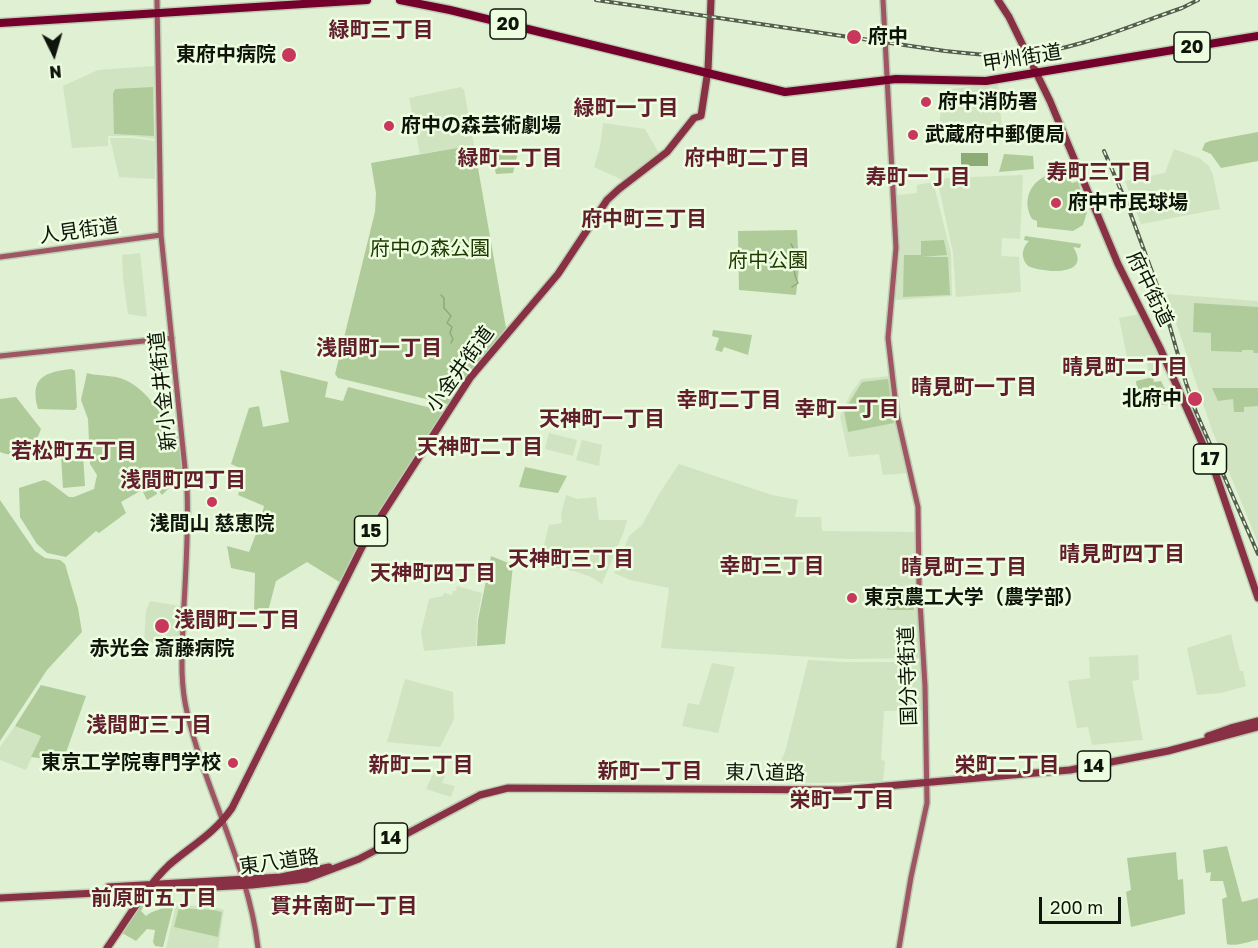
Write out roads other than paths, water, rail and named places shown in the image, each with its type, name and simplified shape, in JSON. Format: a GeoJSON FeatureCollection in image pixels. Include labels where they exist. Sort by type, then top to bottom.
{"type":"FeatureCollection","features":[{"type":"Feature","properties":{"kind":"highway"},"geometry":{"type":"LineString","coordinates":[[157,12],[322,0]]}},
{"type":"Feature","properties":{"kind":"highway"},"geometry":{"type":"LineString","coordinates":[[0,22],[367,0]]}},
{"type":"Feature","properties":{"kind":"highway","name":"甲州街道"},"geometry":{"type":"LineString","coordinates":[[400,0],[708,72]]}},
{"type":"Feature","properties":{"kind":"highway","name":"甲州街道"},"geometry":{"type":"LineString","coordinates":[[422,0],[778,91],[888,80],[976,81],[1258,36]]}},
{"type":"Feature","properties":{"kind":"main road","name":"新小金井街道"},"geometry":{"type":"LineString","coordinates":[[157,0],[161,235],[188,494],[182,654],[184,696],[190,724],[251,908],[258,948]]}},
{"type":"Feature","properties":{"kind":"main road","name":"小金井街道"},"geometry":{"type":"LineString","coordinates":[[107,948],[161,874],[222,821],[235,802],[365,541],[465,385],[480,364],[558,274],[607,200],[664,155],[694,118],[701,116],[708,72],[711,0]]}},
{"type":"Feature","properties":{"kind":"main road","name":"国分寺街道"},"geometry":{"type":"LineString","coordinates":[[883,0],[896,256],[888,338],[897,415],[918,507],[927,803],[899,948]]}},
{"type":"Feature","properties":{"kind":"main road","name":"府中街道"},"geometry":{"type":"LineString","coordinates":[[998,0],[1009,16],[1036,73],[1115,256],[1160,348],[1215,472],[1258,598]]}},
{"type":"Feature","properties":{"kind":"main road","name":"人見街道"},"geometry":{"type":"LineString","coordinates":[[0,257],[161,235]]}},
{"type":"Feature","properties":{"kind":"main road"},"geometry":{"type":"LineString","coordinates":[[0,356],[172,338]]}},
{"type":"Feature","properties":{"kind":"main road","name":"14"},"geometry":{"type":"LineString","coordinates":[[1209,738],[1231,728],[1258,726]]}},
{"type":"Feature","properties":{"kind":"main road","name":"東八道路"},"geometry":{"type":"LineString","coordinates":[[926,782],[1069,767],[1209,738]]}},
{"type":"Feature","properties":{"kind":"main road","name":"東八道路"},"geometry":{"type":"LineString","coordinates":[[0,896],[243,882],[281,877],[332,866],[367,851],[474,794],[501,785],[535,783],[837,788],[1070,770],[1129,759],[1194,744],[1209,738]]}},
{"type":"Feature","properties":{"kind":"main road"},"geometry":{"type":"LineString","coordinates":[[1176,744],[1176,747],[1194,744]]}},
{"type":"Feature","properties":{"kind":"main road"},"geometry":{"type":"LineString","coordinates":[[161,874],[161,880],[167,883]]}},
{"type":"Feature","properties":{"kind":"main road","name":"東八道路"},"geometry":{"type":"LineString","coordinates":[[150,887],[167,883],[243,882]]}},
{"type":"Feature","properties":{"kind":"waterway"},"geometry":{"type":"LineString","coordinates":[[791,244],[797,255],[794,269],[798,283],[792,287]]}},
{"type":"Feature","properties":{"kind":"waterway"},"geometry":{"type":"LineString","coordinates":[[441,295],[444,298],[444,308],[451,316],[447,323],[452,327],[451,343]]}},
{"type":"Feature","properties":{"kind":"railway"},"geometry":{"type":"LineString","coordinates":[[596,0],[945,51],[1010,55],[1040,53],[1081,43],[1182,8],[1198,0]]}},
{"type":"Feature","properties":{"kind":"railway"},"geometry":{"type":"LineString","coordinates":[[1104,151],[1127,204],[1162,299],[1196,412],[1258,554]]}},
{"type":"Feature","properties":{"kind":"place","name":"府中"},"geometry":{"type":"Point","coordinates":[854,37]}},
{"type":"Feature","properties":{"kind":"place","name":"東府中病院"},"geometry":{"type":"Point","coordinates":[289,55]}},
{"type":"Feature","properties":{"kind":"place","name":"府中消防署"},"geometry":{"type":"Point","coordinates":[926,102]}},
{"type":"Feature","properties":{"kind":"place","name":"府中の森芸術劇場"},"geometry":{"type":"Point","coordinates":[389,126]}},
{"type":"Feature","properties":{"kind":"place","name":"武蔵府中郵便局"},"geometry":{"type":"Point","coordinates":[913,135]}},
{"type":"Feature","properties":{"kind":"place","name":"府中市民球場"},"geometry":{"type":"Point","coordinates":[1056,203]}},
{"type":"Feature","properties":{"kind":"place","name":"北府中"},"geometry":{"type":"Point","coordinates":[1195,399]}},
{"type":"Feature","properties":{"kind":"place","name":"浅間山 慈恵院"},"geometry":{"type":"Point","coordinates":[212,502]}},
{"type":"Feature","properties":{"kind":"place","name":"東京農工大学（農学部）"},"geometry":{"type":"Point","coordinates":[852,598]}},
{"type":"Feature","properties":{"kind":"place","name":"赤光会 斎藤病院"},"geometry":{"type":"Point","coordinates":[162,626]}},
{"type":"Feature","properties":{"kind":"place","name":"東京工学院専門学校"},"geometry":{"type":"Point","coordinates":[233,763]}},
{"type":"Feature","properties":{"kind":"district","name":"緑町三丁目"},"geometry":{"type":"Point","coordinates":[381,30]}},
{"type":"Feature","properties":{"kind":"district","name":"緑町一丁目"},"geometry":{"type":"Point","coordinates":[626,108]}},
{"type":"Feature","properties":{"kind":"district","name":"緑町二丁目"},"geometry":{"type":"Point","coordinates":[510,158]}},
{"type":"Feature","properties":{"kind":"district","name":"府中町二丁目"},"geometry":{"type":"Point","coordinates":[747,158]}},
{"type":"Feature","properties":{"kind":"district","name":"寿町三丁目"},"geometry":{"type":"Point","coordinates":[1099,172]}},
{"type":"Feature","properties":{"kind":"district","name":"寿町一丁目"},"geometry":{"type":"Point","coordinates":[918,177]}},
{"type":"Feature","properties":{"kind":"district","name":"府中町三丁目"},"geometry":{"type":"Point","coordinates":[644,219]}},
{"type":"Feature","properties":{"kind":"district","name":"浅間町一丁目"},"geometry":{"type":"Point","coordinates":[379,348]}},
{"type":"Feature","properties":{"kind":"district","name":"晴見町二丁目"},"geometry":{"type":"Point","coordinates":[1125,367]}},
{"type":"Feature","properties":{"kind":"district","name":"晴見町一丁目"},"geometry":{"type":"Point","coordinates":[974,387]}},
{"type":"Feature","properties":{"kind":"district","name":"幸町二丁目"},"geometry":{"type":"Point","coordinates":[729,400]}},
{"type":"Feature","properties":{"kind":"district","name":"幸町一丁目"},"geometry":{"type":"Point","coordinates":[847,409]}},
{"type":"Feature","properties":{"kind":"district","name":"天神町一丁目"},"geometry":{"type":"Point","coordinates":[602,419]}},
{"type":"Feature","properties":{"kind":"district","name":"天神町二丁目"},"geometry":{"type":"Point","coordinates":[480,447]}},
{"type":"Feature","properties":{"kind":"district","name":"若松町五丁目"},"geometry":{"type":"Point","coordinates":[74,451]}},
{"type":"Feature","properties":{"kind":"district","name":"浅間町四丁目"},"geometry":{"type":"Point","coordinates":[183,480]}},
{"type":"Feature","properties":{"kind":"district","name":"晴見町四丁目"},"geometry":{"type":"Point","coordinates":[1122,554]}},
{"type":"Feature","properties":{"kind":"district","name":"天神町三丁目"},"geometry":{"type":"Point","coordinates":[571,559]}},
{"type":"Feature","properties":{"kind":"district","name":"幸町三丁目"},"geometry":{"type":"Point","coordinates":[772,566]}},
{"type":"Feature","properties":{"kind":"district","name":"晴見町三丁目"},"geometry":{"type":"Point","coordinates":[964,567]}},
{"type":"Feature","properties":{"kind":"district","name":"天神町四丁目"},"geometry":{"type":"Point","coordinates":[433,573]}},
{"type":"Feature","properties":{"kind":"district","name":"浅間町二丁目"},"geometry":{"type":"Point","coordinates":[237,620]}},
{"type":"Feature","properties":{"kind":"district","name":"浅間町三丁目"},"geometry":{"type":"Point","coordinates":[149,725]}},
{"type":"Feature","properties":{"kind":"district","name":"新町二丁目"},"geometry":{"type":"Point","coordinates":[421,765]}},
{"type":"Feature","properties":{"kind":"district","name":"栄町二丁目"},"geometry":{"type":"Point","coordinates":[1007,765]}},
{"type":"Feature","properties":{"kind":"district","name":"新町一丁目"},"geometry":{"type":"Point","coordinates":[650,771]}},
{"type":"Feature","properties":{"kind":"district","name":"栄町一丁目"},"geometry":{"type":"Point","coordinates":[842,800]}},
{"type":"Feature","properties":{"kind":"district","name":"前原町五丁目"},"geometry":{"type":"Point","coordinates":[154,898]}},
{"type":"Feature","properties":{"kind":"district","name":"貫井南町一丁目"},"geometry":{"type":"Point","coordinates":[344,906]}},
{"type":"Feature","properties":{"kind":"park label","name":"府中の森公園"},"geometry":{"type":"Point","coordinates":[430,249]}},
{"type":"Feature","properties":{"kind":"park label","name":"府中公園"},"geometry":{"type":"Point","coordinates":[768,261]}}]}
